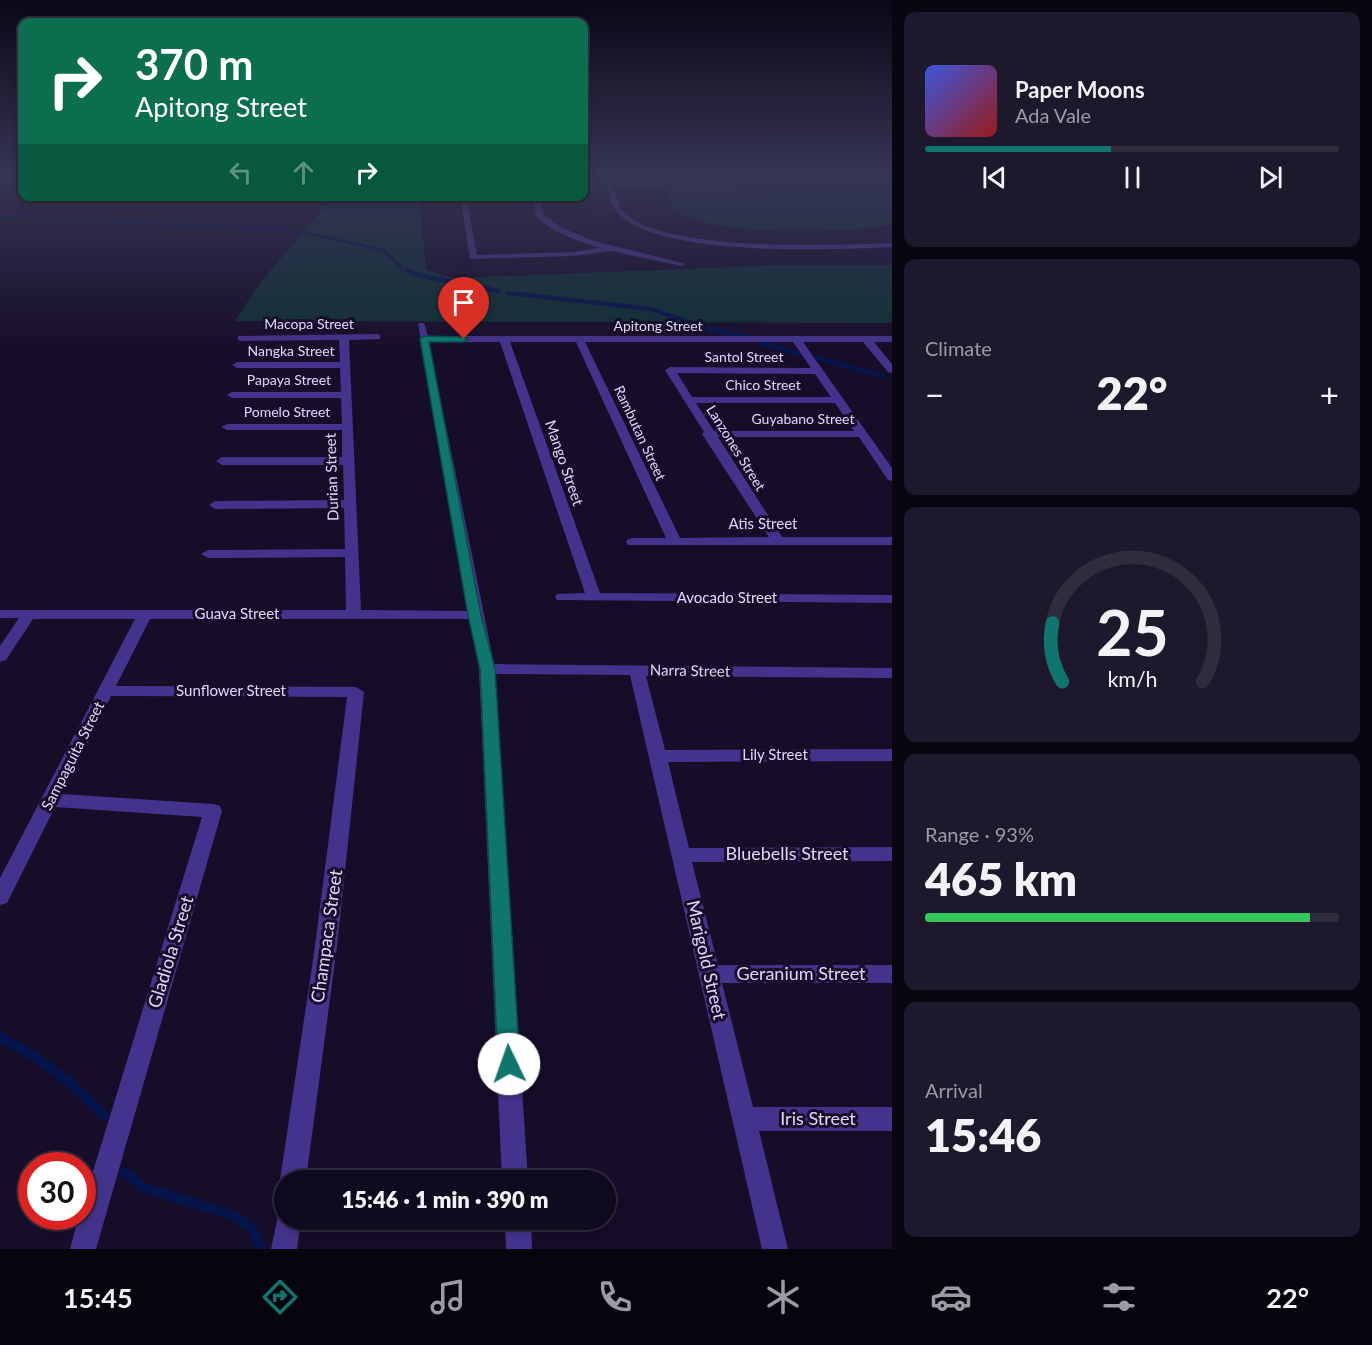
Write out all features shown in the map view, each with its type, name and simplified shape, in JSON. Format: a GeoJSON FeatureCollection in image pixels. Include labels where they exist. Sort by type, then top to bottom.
{"type":"FeatureCollection","features":[{"type":"Feature","properties":{"kind":"street"},"geometry":{"type":"LineString","coordinates":[[469,234],[472,257],[574,254],[610,249]]}},
{"type":"Feature","properties":{"kind":"street"},"geometry":{"type":"LineString","coordinates":[[570,234],[610,249],[682,264]]}},
{"type":"Feature","properties":{"kind":"street"},"geometry":{"type":"LineString","coordinates":[[675,234],[690,239],[755,246],[892,245]]}},
{"type":"Feature","properties":{"kind":"street"},"geometry":{"type":"LineString","coordinates":[[422,325],[475,615],[488,669],[514,1170]]}},
{"type":"Feature","properties":{"kind":"street","name":"Durian Street"},"geometry":{"type":"LineString","coordinates":[[344,337],[354,615]]}},
{"type":"Feature","properties":{"kind":"street","name":"Macopa Street"},"geometry":{"type":"LineString","coordinates":[[241,338],[377,337]]}},
{"type":"Feature","properties":{"kind":"street","name":"Apitong Street"},"geometry":{"type":"LineString","coordinates":[[424,339],[892,339]]}},
{"type":"Feature","properties":{"kind":"street","name":"Mango Street"},"geometry":{"type":"LineString","coordinates":[[504,339],[594,597]]}},
{"type":"Feature","properties":{"kind":"street","name":"Rambutan Street"},"geometry":{"type":"LineString","coordinates":[[579,339],[674,540]]}},
{"type":"Feature","properties":{"kind":"street"},"geometry":{"type":"LineString","coordinates":[[796,339],[892,477]]}},
{"type":"Feature","properties":{"kind":"street"},"geometry":{"type":"LineString","coordinates":[[866,339],[892,370]]}},
{"type":"Feature","properties":{"kind":"street","name":"Nangka Street"},"geometry":{"type":"LineString","coordinates":[[237,365],[345,365]]}},
{"type":"Feature","properties":{"kind":"street","name":"Santol Street"},"geometry":{"type":"LineString","coordinates":[[670,370],[818,371]]}},
{"type":"Feature","properties":{"kind":"street","name":"Lanzones Street"},"geometry":{"type":"LineString","coordinates":[[670,370],[708,434],[777,540]]}},
{"type":"Feature","properties":{"kind":"street","name":"Papaya Street"},"geometry":{"type":"LineString","coordinates":[[232,395],[346,395]]}},
{"type":"Feature","properties":{"kind":"street","name":"Chico Street"},"geometry":{"type":"LineString","coordinates":[[688,399],[838,400]]}},
{"type":"Feature","properties":{"kind":"street","name":"Pomelo Street"},"geometry":{"type":"LineString","coordinates":[[227,427],[347,427]]}},
{"type":"Feature","properties":{"kind":"street","name":"Guyabano Street"},"geometry":{"type":"LineString","coordinates":[[708,434],[862,434]]}},
{"type":"Feature","properties":{"kind":"street"},"geometry":{"type":"LineString","coordinates":[[222,461],[348,461]]}},
{"type":"Feature","properties":{"kind":"street"},"geometry":{"type":"LineString","coordinates":[[215,505],[350,504]]}},
{"type":"Feature","properties":{"kind":"street","name":"Atis Street"},"geometry":{"type":"LineString","coordinates":[[633,542],[674,540],[892,541]]}},
{"type":"Feature","properties":{"kind":"street"},"geometry":{"type":"LineString","coordinates":[[208,554],[351,554]]}},
{"type":"Feature","properties":{"kind":"street","name":"Avocado Street"},"geometry":{"type":"LineString","coordinates":[[562,597],[892,599]]}},
{"type":"Feature","properties":{"kind":"street","name":"Guava Street"},"geometry":{"type":"LineString","coordinates":[[0,614],[475,615]]}},
{"type":"Feature","properties":{"kind":"street"},"geometry":{"type":"LineString","coordinates":[[0,657],[29,614]]}},
{"type":"Feature","properties":{"kind":"street","name":"Sampaguita Street"},"geometry":{"type":"LineString","coordinates":[[0,897],[145,614]]}},
{"type":"Feature","properties":{"kind":"street","name":"Narra Street"},"geometry":{"type":"LineString","coordinates":[[488,669],[890,676]]}},
{"type":"Feature","properties":{"kind":"street","name":"Marigold Street"},"geometry":{"type":"LineString","coordinates":[[637,671],[775,1249]]}},
{"type":"Feature","properties":{"kind":"street","name":"Sunflower Street"},"geometry":{"type":"LineString","coordinates":[[106,691],[356,692]]}},
{"type":"Feature","properties":{"kind":"street","name":"Champaca Street"},"geometry":{"type":"LineString","coordinates":[[294,1170],[326,946],[356,692]]}},
{"type":"Feature","properties":{"kind":"street","name":"Lily Street"},"geometry":{"type":"LineString","coordinates":[[657,756],[892,755]]}},
{"type":"Feature","properties":{"kind":"street","name":"Gladiola Street"},"geometry":{"type":"LineString","coordinates":[[50,800],[213,811],[82,1249]]}},
{"type":"Feature","properties":{"kind":"street","name":"Bluebells Street"},"geometry":{"type":"LineString","coordinates":[[681,855],[892,854]]}},
{"type":"Feature","properties":{"kind":"street","name":"Geranium Street"},"geometry":{"type":"LineString","coordinates":[[710,974],[892,974]]}},
{"type":"Feature","properties":{"kind":"street","name":"Iris Street"},"geometry":{"type":"LineString","coordinates":[[744,1119],[892,1119]]}},
{"type":"Feature","properties":{"kind":"street"},"geometry":{"type":"LineString","coordinates":[[284,1249],[287,1230]]}},
{"type":"Feature","properties":{"kind":"street"},"geometry":{"type":"LineString","coordinates":[[518,1230],[519,1249]]}},
{"type":"Feature","properties":{"kind":"green space"},"geometry":{"type":"Polygon","coordinates":[[[301,234],[423,234],[426,270],[454,278],[786,265],[892,265],[892,323],[235,321],[260,283],[301,234]]]}},
{"type":"Feature","properties":{"kind":"waterway"},"geometry":{"type":"LineString","coordinates":[[313,234],[383,250],[401,267]]}},
{"type":"Feature","properties":{"kind":"waterway"},"geometry":{"type":"LineString","coordinates":[[406,270],[418,275],[498,291]]}},
{"type":"Feature","properties":{"kind":"waterway"},"geometry":{"type":"LineString","coordinates":[[508,293],[651,309],[708,329],[753,338]]}},
{"type":"Feature","properties":{"kind":"waterway"},"geometry":{"type":"LineString","coordinates":[[763,343],[799,354]]}},
{"type":"Feature","properties":{"kind":"waterway"},"geometry":{"type":"LineString","coordinates":[[817,358],[883,376]]}},
{"type":"Feature","properties":{"kind":"waterway"},"geometry":{"type":"LineString","coordinates":[[0,1037],[29,1053],[56,1072],[81,1092],[104,1116]]}},
{"type":"Feature","properties":{"kind":"waterway"},"geometry":{"type":"LineString","coordinates":[[124,1172],[143,1187],[234,1216],[251,1227],[262,1249]]}},
{"type":"Feature","properties":{"kind":"route"},"geometry":{"type":"LineString","coordinates":[[464,339],[424,339],[475,615],[488,669],[509,1064]]}}]}
